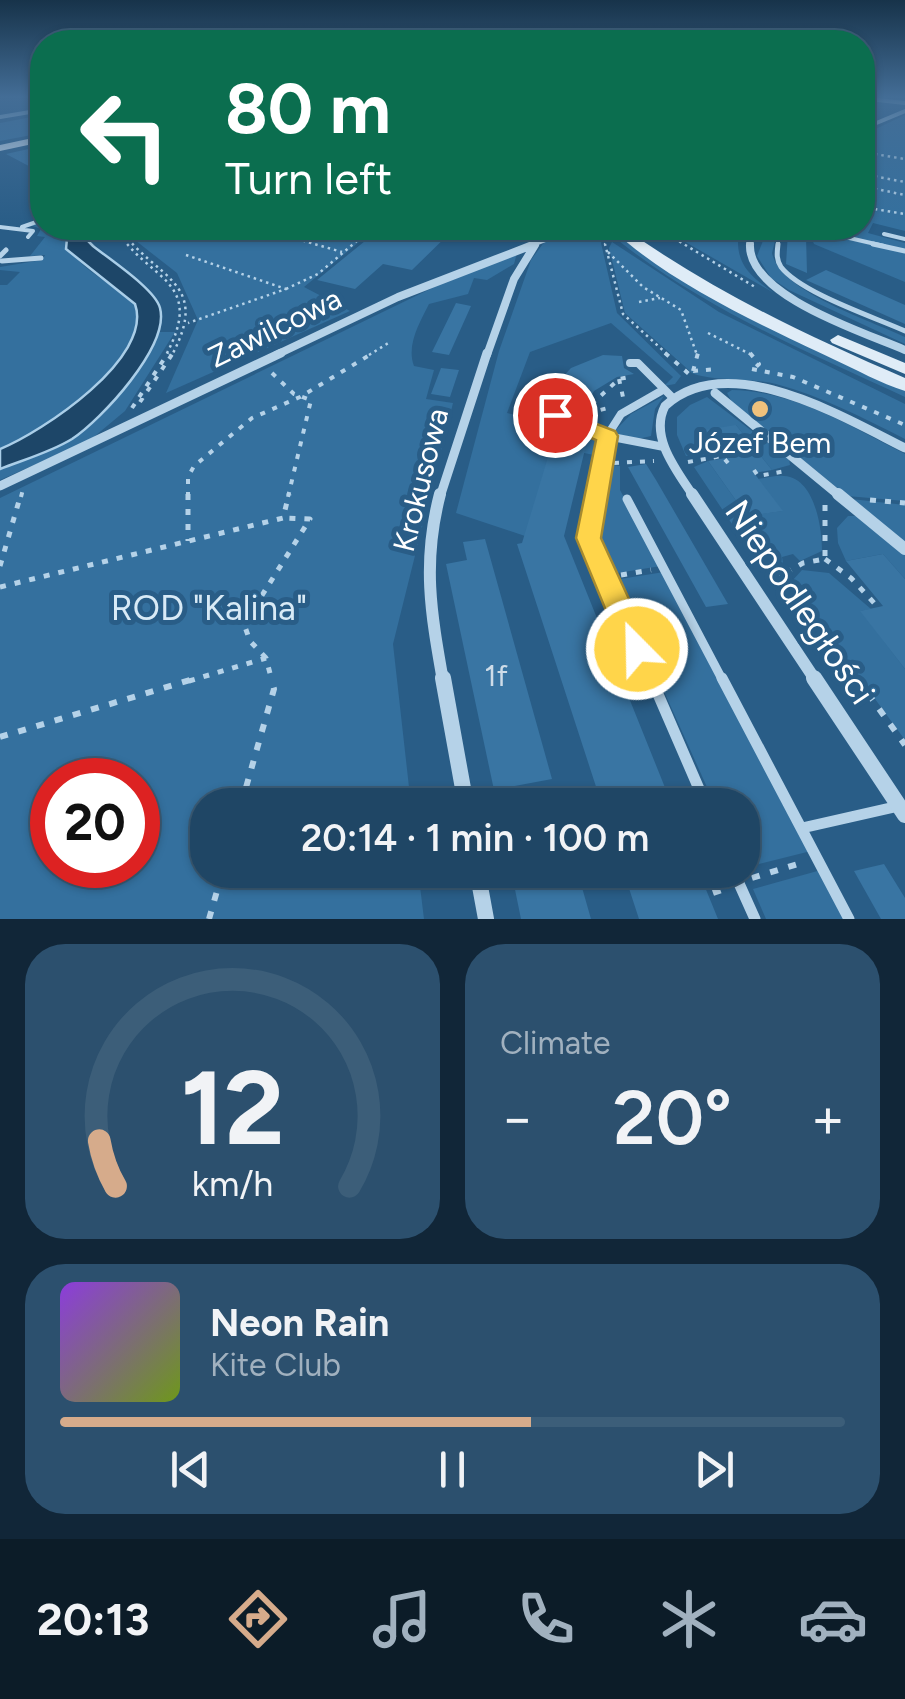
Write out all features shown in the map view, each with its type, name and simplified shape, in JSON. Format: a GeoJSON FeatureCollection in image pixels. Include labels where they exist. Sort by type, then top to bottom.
{"type":"FeatureCollection","features":[{"type":"Feature","properties":{"kind":"main road"},"geometry":{"type":"LineString","coordinates":[[0,147],[30,141]]}},
{"type":"Feature","properties":{"kind":"main road"},"geometry":{"type":"LineString","coordinates":[[626,240],[789,331],[905,385]]}},
{"type":"Feature","properties":{"kind":"main road"},"geometry":{"type":"LineString","coordinates":[[656,240],[702,270],[804,324],[905,369]]}},
{"type":"Feature","properties":{"kind":"main road"},"geometry":{"type":"LineString","coordinates":[[686,274],[702,270]]}},
{"type":"Feature","properties":{"kind":"street"},"geometry":{"type":"LineString","coordinates":[[748,240],[752,266],[774,288],[905,350]]}},
{"type":"Feature","properties":{"kind":"street","name":"Zawilcowa"},"geometry":{"type":"LineString","coordinates":[[0,486],[398,298],[539,241]]}},
{"type":"Feature","properties":{"kind":"street","name":"Krokusowa"},"geometry":{"type":"LineString","coordinates":[[463,788],[428,596],[428,563],[458,433],[512,288],[524,260],[539,241]]}},
{"type":"Feature","properties":{"kind":"street"},"geometry":{"type":"LineString","coordinates":[[662,453],[660,418],[667,395],[758,388],[798,398],[905,448]]}},
{"type":"Feature","properties":{"kind":"street"},"geometry":{"type":"LineString","coordinates":[[710,390],[905,549]]}},
{"type":"Feature","properties":{"kind":"street","name":"Niepodległości"},"geometry":{"type":"LineString","coordinates":[[662,453],[902,810]]}},
{"type":"Feature","properties":{"kind":"street"},"geometry":{"type":"LineString","coordinates":[[480,888],[486,919]]}},
{"type":"Feature","properties":{"kind":"lane"},"geometry":{"type":"LineString","coordinates":[[22,228],[30,225]]}},
{"type":"Feature","properties":{"kind":"lane"},"geometry":{"type":"LineString","coordinates":[[0,227],[30,230]]}},
{"type":"Feature","properties":{"kind":"lane"},"geometry":{"type":"LineString","coordinates":[[12,227],[21,231],[16,238]]}},
{"type":"Feature","properties":{"kind":"lane"},"geometry":{"type":"LineString","coordinates":[[884,234],[905,239]]}},
{"type":"Feature","properties":{"kind":"lane"},"geometry":{"type":"LineString","coordinates":[[778,240],[776,259],[794,279],[905,331]]}},
{"type":"Feature","properties":{"kind":"lane"},"geometry":{"type":"LineString","coordinates":[[858,240],[905,251]]}},
{"type":"Feature","properties":{"kind":"lane"},"geometry":{"type":"LineString","coordinates":[[1,259],[18,249]]}},
{"type":"Feature","properties":{"kind":"lane"},"geometry":{"type":"LineString","coordinates":[[1,259],[6,250]]}},
{"type":"Feature","properties":{"kind":"lane"},"geometry":{"type":"LineString","coordinates":[[1,259],[41,258]]}},
{"type":"Feature","properties":{"kind":"lane"},"geometry":{"type":"LineString","coordinates":[[630,363],[638,363],[667,395],[621,414],[607,436],[588,538],[699,788]]}},
{"type":"Feature","properties":{"kind":"lane"},"geometry":{"type":"LineString","coordinates":[[559,403],[555,415],[662,453]]}},
{"type":"Feature","properties":{"kind":"lane"},"geometry":{"type":"LineString","coordinates":[[627,499],[849,919]]}},
{"type":"Feature","properties":{"kind":"lane"},"geometry":{"type":"LineString","coordinates":[[802,828],[902,810]]}},
{"type":"Feature","properties":{"kind":"lane"},"geometry":{"type":"LineString","coordinates":[[741,888],[755,919]]}},
{"type":"Feature","properties":{"kind":"path"},"geometry":{"type":"LineString","coordinates":[[875,154],[905,159]]}},
{"type":"Feature","properties":{"kind":"path"},"geometry":{"type":"LineString","coordinates":[[875,176],[905,182]]}},
{"type":"Feature","properties":{"kind":"path"},"geometry":{"type":"LineString","coordinates":[[875,189],[905,195]]}},
{"type":"Feature","properties":{"kind":"path"},"geometry":{"type":"LineString","coordinates":[[875,208],[905,214]]}},
{"type":"Feature","properties":{"kind":"path"},"geometry":{"type":"LineString","coordinates":[[125,240],[172,283],[184,317],[179,334],[132,408],[127,427]]}},
{"type":"Feature","properties":{"kind":"path"},"geometry":{"type":"LineString","coordinates":[[129,240],[177,283],[188,324]]}},
{"type":"Feature","properties":{"kind":"path"},"geometry":{"type":"LineString","coordinates":[[300,240],[342,252]]}},
{"type":"Feature","properties":{"kind":"path"},"geometry":{"type":"LineString","coordinates":[[144,420],[135,415],[138,406],[188,324],[318,274],[357,240]]}},
{"type":"Feature","properties":{"kind":"path"},"geometry":{"type":"LineString","coordinates":[[607,240],[607,252],[622,314],[692,376],[698,352],[680,310],[642,286],[607,252]]}},
{"type":"Feature","properties":{"kind":"path"},"geometry":{"type":"LineString","coordinates":[[186,255],[286,289]]}},
{"type":"Feature","properties":{"kind":"path"},"geometry":{"type":"LineString","coordinates":[[640,302],[665,299]]}},
{"type":"Feature","properties":{"kind":"path"},"geometry":{"type":"LineString","coordinates":[[708,333],[756,356],[759,364],[754,370]]}},
{"type":"Feature","properties":{"kind":"path"},"geometry":{"type":"LineString","coordinates":[[188,541],[188,477],[194,466],[252,418],[300,397],[390,342]]}},
{"type":"Feature","properties":{"kind":"path"},"geometry":{"type":"LineString","coordinates":[[261,362],[300,397],[311,400],[284,518]]}},
{"type":"Feature","properties":{"kind":"path"},"geometry":{"type":"LineString","coordinates":[[574,420],[618,380],[646,373]]}},
{"type":"Feature","properties":{"kind":"path"},"geometry":{"type":"LineString","coordinates":[[582,413],[606,409],[626,396],[618,380]]}},
{"type":"Feature","properties":{"kind":"path"},"geometry":{"type":"LineString","coordinates":[[605,462],[662,453]]}},
{"type":"Feature","properties":{"kind":"path"},"geometry":{"type":"LineString","coordinates":[[683,455],[696,474]]}},
{"type":"Feature","properties":{"kind":"path"},"geometry":{"type":"LineString","coordinates":[[688,462],[722,456],[728,463]]}},
{"type":"Feature","properties":{"kind":"path"},"geometry":{"type":"LineString","coordinates":[[754,470],[758,476],[805,468]]}},
{"type":"Feature","properties":{"kind":"path"},"geometry":{"type":"LineString","coordinates":[[0,566],[27,476]]}},
{"type":"Feature","properties":{"kind":"path"},"geometry":{"type":"LineString","coordinates":[[825,559],[828,515],[823,495],[827,486]]}},
{"type":"Feature","properties":{"kind":"path"},"geometry":{"type":"LineString","coordinates":[[0,586],[284,518],[310,519],[244,624],[250,641],[266,658],[274,689],[246,788]]}},
{"type":"Feature","properties":{"kind":"path"},"geometry":{"type":"LineString","coordinates":[[733,530],[759,546],[905,745]]}},
{"type":"Feature","properties":{"kind":"path"},"geometry":{"type":"LineString","coordinates":[[782,576],[802,564],[825,559],[851,578],[874,604]]}},
{"type":"Feature","properties":{"kind":"path"},"geometry":{"type":"LineString","coordinates":[[606,578],[663,568]]}},
{"type":"Feature","properties":{"kind":"path"},"geometry":{"type":"LineString","coordinates":[[0,737],[266,658]]}},
{"type":"Feature","properties":{"kind":"path"},"geometry":{"type":"LineString","coordinates":[[760,871],[817,858]]}},
{"type":"Feature","properties":{"kind":"path"},"geometry":{"type":"LineString","coordinates":[[209,919],[217,888]]}},
{"type":"Feature","properties":{"kind":"green space"},"geometry":{"type":"Polygon","coordinates":[[[875,139],[905,139],[905,231],[875,224],[875,139]]]}},
{"type":"Feature","properties":{"kind":"green space"},"geometry":{"type":"Polygon","coordinates":[[[875,235],[905,243],[905,282],[812,240],[875,240],[875,235]]]}},
{"type":"Feature","properties":{"kind":"green space"},"geometry":{"type":"Polygon","coordinates":[[[43,240],[67,240],[80,262],[135,304],[136,325],[127,347],[90,390],[41,427],[0,449],[0,285],[7,285],[20,272],[0,267],[42,260],[45,255],[30,256],[43,240]]]}},
{"type":"Feature","properties":{"kind":"green space"},"geometry":{"type":"Polygon","coordinates":[[[135,240],[361,240],[304,287],[350,311],[166,393],[198,320],[177,273],[135,240]]]}},
{"type":"Feature","properties":{"kind":"green space"},"geometry":{"type":"Polygon","coordinates":[[[603,240],[617,313],[681,376],[675,384],[664,386],[673,377],[611,323],[530,352],[507,413],[591,432],[602,439],[599,456],[584,453],[525,536],[456,513],[499,351],[531,260],[545,241],[603,240]]]}},
{"type":"Feature","properties":{"kind":"green space"},"geometry":{"type":"Polygon","coordinates":[[[618,240],[624,240],[847,365],[905,391],[905,397],[710,302],[618,240]]]}},
{"type":"Feature","properties":{"kind":"green space"},"geometry":{"type":"Polygon","coordinates":[[[682,240],[738,240],[744,266],[774,293],[682,240]]]}},
{"type":"Feature","properties":{"kind":"green space"},"geometry":{"type":"Polygon","coordinates":[[[763,240],[775,240],[772,253],[791,280],[850,313],[905,337],[905,344],[789,290],[771,278],[757,256],[763,240]]]}},
{"type":"Feature","properties":{"kind":"green space"},"geometry":{"type":"Polygon","coordinates":[[[612,242],[719,312],[905,404],[905,439],[793,389],[692,373],[625,313],[609,248],[612,242]]]}},
{"type":"Feature","properties":{"kind":"green space","name":"ROD \"Kalina\""},"geometry":{"type":"Polygon","coordinates":[[[517,253],[514,264],[487,280],[474,278],[468,294],[429,304],[413,342],[414,366],[434,370],[426,399],[453,403],[393,644],[409,788],[190,788],[190,888],[420,888],[424,919],[0,919],[0,498],[457,276],[517,253]]]}},
{"type":"Feature","properties":{"kind":"green space"},"geometry":{"type":"Polygon","coordinates":[[[158,332],[175,332],[125,411],[89,441],[0,480],[0,469],[74,433],[113,402],[158,332]]]}},
{"type":"Feature","properties":{"kind":"green space"},"geometry":{"type":"Polygon","coordinates":[[[732,390],[800,404],[905,454],[905,501],[847,496],[732,402],[727,393],[732,390]]]}},
{"type":"Feature","properties":{"kind":"green space"},"geometry":{"type":"Polygon","coordinates":[[[664,396],[655,409],[651,436],[638,439],[613,433],[631,414],[664,396]]]}},
{"type":"Feature","properties":{"kind":"green space"},"geometry":{"type":"Polygon","coordinates":[[[707,397],[789,459],[790,465],[772,470],[736,425],[723,454],[686,456],[677,435],[677,417],[707,397]]]}},
{"type":"Feature","properties":{"kind":"green space"},"geometry":{"type":"Polygon","coordinates":[[[708,461],[747,516],[782,511],[758,479],[784,476],[803,485],[815,506],[822,551],[800,561],[793,554],[782,557],[783,563],[773,558],[764,545],[736,530],[694,467],[708,461]]]}},
{"type":"Feature","properties":{"kind":"green space"},"geometry":{"type":"Polygon","coordinates":[[[612,465],[620,466],[620,490],[661,566],[611,574],[595,538],[612,465]]]}},
{"type":"Feature","properties":{"kind":"green space"},"geometry":{"type":"Polygon","coordinates":[[[851,499],[905,505],[905,543],[851,499]]]}},
{"type":"Feature","properties":{"kind":"green space"},"geometry":{"type":"Polygon","coordinates":[[[848,516],[858,516],[905,555],[905,579],[883,554],[846,561],[837,528],[848,516]]]}},
{"type":"Feature","properties":{"kind":"green space"},"geometry":{"type":"Polygon","coordinates":[[[802,570],[829,573],[871,609],[861,611],[905,669],[905,740],[794,588],[792,581],[802,570]]]}},
{"type":"Feature","properties":{"kind":"green space"},"geometry":{"type":"Polygon","coordinates":[[[664,572],[811,851],[760,864],[760,788],[707,788],[614,580],[664,572]]]}},
{"type":"Feature","properties":{"kind":"green space"},"geometry":{"type":"Polygon","coordinates":[[[821,870],[847,919],[766,919],[753,889],[821,870]]]}},
{"type":"Feature","properties":{"kind":"shaded area"},"geometry":{"type":"Polygon","coordinates":[[[67,240],[87,240],[141,283],[160,308],[155,342],[131,381],[85,429],[55,448],[0,469],[0,449],[41,427],[90,390],[128,347],[136,325],[135,304],[66,249],[67,240]]]}},
{"type":"Feature","properties":{"kind":"building"},"geometry":{"type":"Polygon","coordinates":[[[30,149],[30,167],[6,154],[30,149]]]}},
{"type":"Feature","properties":{"kind":"building"},"geometry":{"type":"Polygon","coordinates":[[[366,240],[443,240],[412,270],[383,264],[355,289],[317,280],[366,240]]]}},
{"type":"Feature","properties":{"kind":"building"},"geometry":{"type":"Polygon","coordinates":[[[788,240],[806,240],[807,273],[786,264],[788,240]]]}},
{"type":"Feature","properties":{"kind":"building"},"geometry":{"type":"Polygon","coordinates":[[[826,270],[905,305],[905,324],[806,280],[826,270]]]}},
{"type":"Feature","properties":{"kind":"building"},"geometry":{"type":"Polygon","coordinates":[[[456,303],[471,306],[449,355],[432,352],[456,303]]]}},
{"type":"Feature","properties":{"kind":"building"},"geometry":{"type":"Polygon","coordinates":[[[603,355],[622,356],[624,368],[634,374],[617,377],[594,391],[586,406],[548,393],[571,368],[603,355]]]}},
{"type":"Feature","properties":{"kind":"building"},"geometry":{"type":"Polygon","coordinates":[[[441,368],[459,370],[450,397],[431,394],[441,368]]]}},
{"type":"Feature","properties":{"kind":"building"},"geometry":{"type":"Polygon","coordinates":[[[736,425],[772,470],[754,473],[783,511],[747,516],[708,461],[726,458],[705,430],[736,425]]]}},
{"type":"Feature","properties":{"kind":"building"},"geometry":{"type":"Polygon","coordinates":[[[555,434],[587,441],[564,536],[665,788],[596,788],[517,544],[522,543],[555,434]]]}},
{"type":"Feature","properties":{"kind":"building"},"geometry":{"type":"Polygon","coordinates":[[[646,464],[728,604],[706,607],[628,467],[646,464]]]}},
{"type":"Feature","properties":{"kind":"building"},"geometry":{"type":"Polygon","coordinates":[[[485,539],[552,779],[494,788],[446,564],[467,560],[463,542],[485,539]]]}},
{"type":"Feature","properties":{"kind":"building"},"geometry":{"type":"Polygon","coordinates":[[[883,554],[905,579],[905,669],[860,611],[883,606],[846,561],[883,554]]]}},
{"type":"Feature","properties":{"kind":"building"},"geometry":{"type":"Polygon","coordinates":[[[884,864],[905,898],[905,919],[881,919],[854,871],[884,864]]]}},
{"type":"Feature","properties":{"kind":"building"},"geometry":{"type":"Polygon","coordinates":[[[515,888],[582,888],[591,919],[521,919],[515,888]]]}},
{"type":"Feature","properties":{"kind":"building"},"geometry":{"type":"Polygon","coordinates":[[[629,888],[705,888],[718,919],[639,919],[629,888]]]}},
{"type":"Feature","properties":{"kind":"place","name":"Józef Bem"},"geometry":{"type":"Point","coordinates":[760,409]}},
{"type":"Feature","properties":{"kind":"route"},"geometry":{"type":"LineString","coordinates":[[555,415],[607,436],[588,538],[637,649]]}}]}
